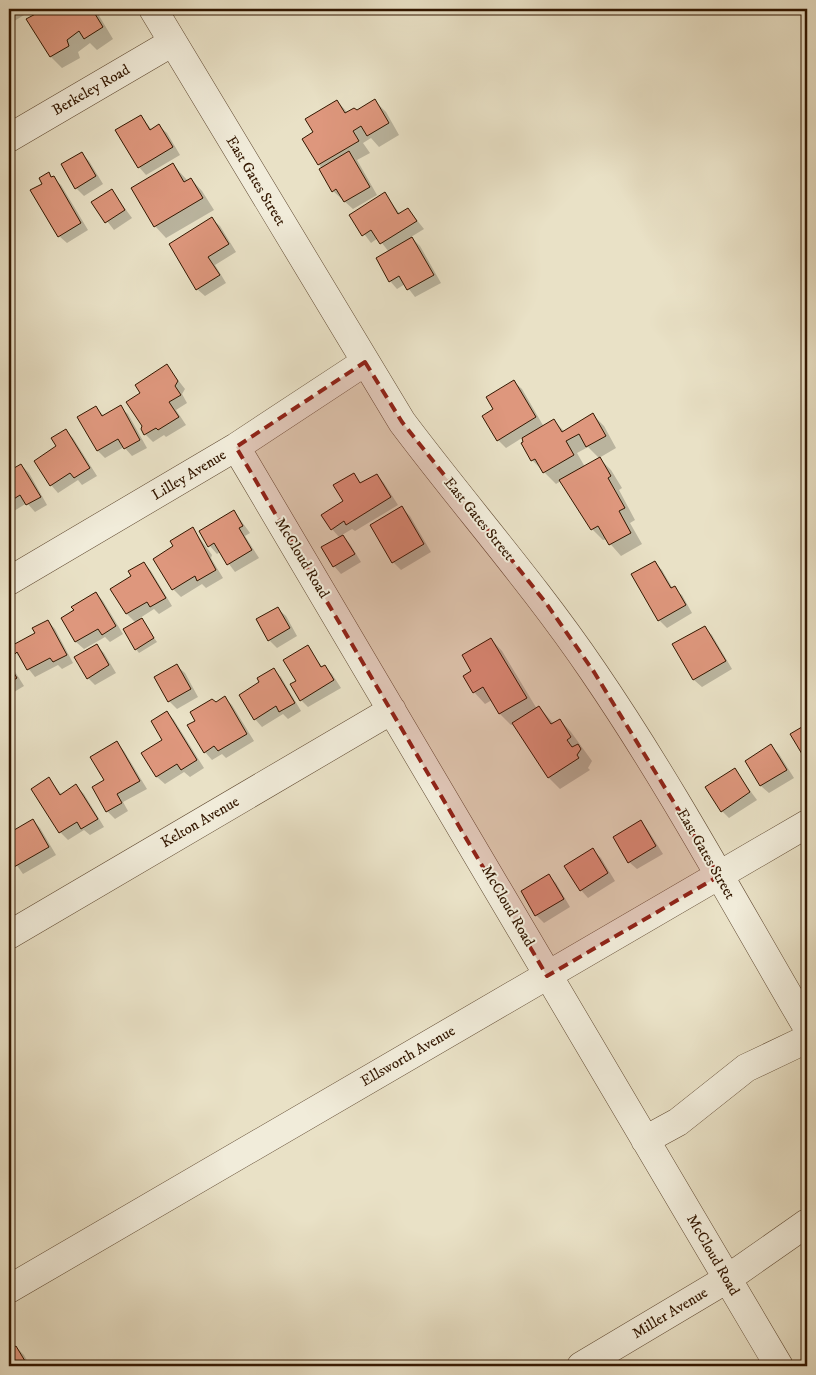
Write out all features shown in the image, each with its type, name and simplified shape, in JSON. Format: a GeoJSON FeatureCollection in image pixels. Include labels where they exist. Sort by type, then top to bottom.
{"type":"FeatureCollection","features":[{"type":"Feature","properties":{"kind":"street","name":"East Gates Street"},"geometry":{"type":"LineString","coordinates":[[153,9],[402,422],[546,603],[589,665],[654,766],[807,1028]]}},
{"type":"Feature","properties":{"kind":"street","name":"Berkeley Road"},"geometry":{"type":"LineString","coordinates":[[9,138],[173,42]]}},
{"type":"Feature","properties":{"kind":"street","name":"Lilley Avenue"},"geometry":{"type":"LineString","coordinates":[[9,581],[236,447],[365,362]]}},
{"type":"Feature","properties":{"kind":"street","name":"McCloud Road"},"geometry":{"type":"LineString","coordinates":[[236,447],[778,1366]]}},
{"type":"Feature","properties":{"kind":"street","name":"Kelton Avenue"},"geometry":{"type":"LineString","coordinates":[[9,935],[392,710]]}},
{"type":"Feature","properties":{"kind":"street","name":"Ellsworth Avenue"},"geometry":{"type":"LineString","coordinates":[[9,1289],[807,824]]}},
{"type":"Feature","properties":{"kind":"street"},"geometry":{"type":"LineString","coordinates":[[644,1140],[678,1122],[746,1068],[807,1039]]}},
{"type":"Feature","properties":{"kind":"street","name":"Miller Avenue"},"geometry":{"type":"LineString","coordinates":[[581,1366],[727,1279],[807,1223]]}},
{"type":"Feature","properties":{"kind":"highlighted area"},"geometry":{"type":"Polygon","coordinates":[[[365,362],[402,422],[546,603],[594,672],[719,876],[547,976],[236,447],[365,362]]]}},
{"type":"Feature","properties":{"kind":"building"},"geometry":{"type":"Polygon","coordinates":[[[45,9],[92,9],[103,27],[84,39],[79,31],[67,40],[69,46],[50,57],[26,19],[45,9]]]}},
{"type":"Feature","properties":{"kind":"building"},"geometry":{"type":"Polygon","coordinates":[[[375,99],[389,123],[367,136],[361,126],[353,131],[359,141],[318,165],[302,139],[313,132],[305,119],[337,100],[345,113],[354,108],[357,110],[375,99]]]}},
{"type":"Feature","properties":{"kind":"building"},"geometry":{"type":"Polygon","coordinates":[[[141,115],[150,130],[159,124],[173,147],[138,168],[115,130],[141,115]]]}},
{"type":"Feature","properties":{"kind":"building"},"geometry":{"type":"Polygon","coordinates":[[[349,151],[370,187],[344,202],[336,189],[332,192],[319,169],[349,151]]]}},
{"type":"Feature","properties":{"kind":"building"},"geometry":{"type":"Polygon","coordinates":[[[82,152],[96,176],[75,189],[61,164],[82,152]]]}},
{"type":"Feature","properties":{"kind":"building"},"geometry":{"type":"Polygon","coordinates":[[[173,163],[184,182],[191,178],[203,198],[154,227],[131,188],[173,163]]]}},
{"type":"Feature","properties":{"kind":"building"},"geometry":{"type":"Polygon","coordinates":[[[49,172],[51,177],[54,176],[81,223],[58,237],[30,190],[42,184],[39,178],[49,172]]]}},
{"type":"Feature","properties":{"kind":"building"},"geometry":{"type":"Polygon","coordinates":[[[112,189],[125,210],[105,223],[91,202],[112,189]]]}},
{"type":"Feature","properties":{"kind":"building"},"geometry":{"type":"Polygon","coordinates":[[[385,192],[398,214],[408,208],[417,221],[380,244],[371,230],[362,236],[349,215],[385,192]]]}},
{"type":"Feature","properties":{"kind":"building"},"geometry":{"type":"Polygon","coordinates":[[[212,217],[229,244],[208,257],[220,275],[196,290],[169,244],[212,217]]]}},
{"type":"Feature","properties":{"kind":"building"},"geometry":{"type":"Polygon","coordinates":[[[412,237],[434,275],[407,290],[399,276],[389,282],[376,258],[412,237]]]}},
{"type":"Feature","properties":{"kind":"building"},"geometry":{"type":"Polygon","coordinates":[[[167,364],[178,381],[175,386],[181,395],[169,402],[179,417],[158,430],[156,428],[144,435],[141,429],[142,426],[126,402],[140,393],[135,385],[167,364]]]}},
{"type":"Feature","properties":{"kind":"building"},"geometry":{"type":"Polygon","coordinates":[[[514,380],[536,417],[497,441],[482,416],[493,409],[486,397],[514,380]]]}},
{"type":"Feature","properties":{"kind":"building"},"geometry":{"type":"Polygon","coordinates":[[[121,405],[140,440],[124,449],[118,439],[97,451],[77,417],[96,406],[102,416],[121,405]]]}},
{"type":"Feature","properties":{"kind":"building"},"geometry":{"type":"Polygon","coordinates":[[[593,413],[606,436],[586,447],[579,434],[566,441],[574,455],[543,473],[535,459],[531,461],[521,443],[523,442],[522,438],[554,419],[562,432],[593,413]]]}},
{"type":"Feature","properties":{"kind":"building"},"geometry":{"type":"Polygon","coordinates":[[[66,429],[90,468],[74,478],[70,473],[50,486],[34,461],[56,446],[51,438],[66,429]]]}},
{"type":"Feature","properties":{"kind":"building"},"geometry":{"type":"Polygon","coordinates":[[[600,457],[611,476],[608,478],[625,508],[619,511],[631,533],[609,545],[598,526],[591,530],[559,480],[600,457]]]}},
{"type":"Feature","properties":{"kind":"building"},"geometry":{"type":"Polygon","coordinates":[[[21,464],[41,497],[26,505],[20,495],[9,502],[9,471],[21,464]]]}},
{"type":"Feature","properties":{"kind":"building"},"geometry":{"type":"Polygon","coordinates":[[[354,473],[360,483],[377,474],[391,497],[346,525],[344,521],[331,530],[321,515],[343,501],[333,485],[354,473]]]}},
{"type":"Feature","properties":{"kind":"building"},"geometry":{"type":"Polygon","coordinates":[[[402,506],[424,544],[392,563],[370,525],[402,506]]]}},
{"type":"Feature","properties":{"kind":"building"},"geometry":{"type":"Polygon","coordinates":[[[234,510],[243,526],[239,528],[252,550],[227,565],[214,543],[208,547],[199,531],[234,510]]]}},
{"type":"Feature","properties":{"kind":"building"},"geometry":{"type":"Polygon","coordinates":[[[193,527],[216,570],[197,581],[195,576],[172,590],[153,559],[173,546],[170,541],[193,527]]]}},
{"type":"Feature","properties":{"kind":"building"},"geometry":{"type":"Polygon","coordinates":[[[343,535],[355,554],[333,567],[321,547],[343,535]]]}},
{"type":"Feature","properties":{"kind":"building"},"geometry":{"type":"Polygon","coordinates":[[[655,561],[671,588],[675,586],[686,605],[658,621],[631,574],[655,561]]]}},
{"type":"Feature","properties":{"kind":"building"},"geometry":{"type":"Polygon","coordinates":[[[144,562],[166,598],[150,607],[147,602],[126,614],[110,589],[131,576],[128,571],[144,562]]]}},
{"type":"Feature","properties":{"kind":"building"},"geometry":{"type":"Polygon","coordinates":[[[96,592],[116,626],[102,635],[98,629],[75,642],[61,618],[74,610],[71,607],[96,592]]]}},
{"type":"Feature","properties":{"kind":"building"},"geometry":{"type":"Polygon","coordinates":[[[278,607],[290,628],[268,641],[256,619],[278,607]]]}},
{"type":"Feature","properties":{"kind":"building"},"geometry":{"type":"Polygon","coordinates":[[[142,618],[154,638],[135,650],[123,629],[142,618]]]}},
{"type":"Feature","properties":{"kind":"building"},"geometry":{"type":"Polygon","coordinates":[[[48,620],[67,655],[53,662],[50,658],[27,670],[17,652],[15,654],[11,646],[35,633],[32,628],[48,620]]]}},
{"type":"Feature","properties":{"kind":"building"},"geometry":{"type":"Polygon","coordinates":[[[705,626],[726,661],[693,680],[672,644],[705,626]]]}},
{"type":"Feature","properties":{"kind":"building"},"geometry":{"type":"Polygon","coordinates":[[[491,638],[527,698],[499,714],[483,687],[473,693],[463,676],[471,671],[462,655],[491,638]]]}},
{"type":"Feature","properties":{"kind":"building"},"geometry":{"type":"Polygon","coordinates":[[[97,644],[109,665],[87,679],[74,657],[97,644]]]}},
{"type":"Feature","properties":{"kind":"building"},"geometry":{"type":"Polygon","coordinates":[[[308,645],[321,667],[325,665],[334,680],[300,701],[290,684],[296,681],[283,660],[308,645]]]}},
{"type":"Feature","properties":{"kind":"building"},"geometry":{"type":"Polygon","coordinates":[[[177,664],[191,689],[168,702],[154,677],[177,664]]]}},
{"type":"Feature","properties":{"kind":"building"},"geometry":{"type":"Polygon","coordinates":[[[9,665],[17,678],[9,683],[9,665]]]}},
{"type":"Feature","properties":{"kind":"building"},"geometry":{"type":"Polygon","coordinates":[[[274,668],[295,703],[279,712],[276,706],[254,720],[239,695],[259,682],[257,678],[274,668]]]}},
{"type":"Feature","properties":{"kind":"building"},"geometry":{"type":"Polygon","coordinates":[[[225,696],[247,734],[218,751],[214,746],[204,753],[187,725],[195,721],[190,712],[212,699],[216,702],[225,696]]]}},
{"type":"Feature","properties":{"kind":"building"},"geometry":{"type":"Polygon","coordinates":[[[539,706],[551,724],[560,719],[571,737],[567,740],[572,747],[578,744],[581,749],[577,755],[579,758],[548,778],[512,723],[539,706]]]}},
{"type":"Feature","properties":{"kind":"building"},"geometry":{"type":"Polygon","coordinates":[[[167,711],[197,760],[181,770],[177,764],[156,777],[141,753],[162,740],[151,721],[167,711]]]}},
{"type":"Feature","properties":{"kind":"building"},"geometry":{"type":"Polygon","coordinates":[[[807,724],[807,758],[805,759],[790,734],[807,724]]]}},
{"type":"Feature","properties":{"kind":"building"},"geometry":{"type":"Polygon","coordinates":[[[117,741],[140,781],[117,794],[122,803],[106,812],[92,787],[104,780],[90,757],[117,741]]]}},
{"type":"Feature","properties":{"kind":"building"},"geometry":{"type":"Polygon","coordinates":[[[771,744],[787,770],[760,786],[745,761],[771,744]]]}},
{"type":"Feature","properties":{"kind":"building"},"geometry":{"type":"Polygon","coordinates":[[[735,768],[750,792],[721,812],[705,787],[735,768]]]}},
{"type":"Feature","properties":{"kind":"building"},"geometry":{"type":"Polygon","coordinates":[[[49,777],[60,795],[76,784],[98,819],[81,829],[77,822],[59,833],[31,789],[49,777]]]}},
{"type":"Feature","properties":{"kind":"building"},"geometry":{"type":"Polygon","coordinates":[[[33,819],[49,847],[14,867],[9,857],[9,833],[33,819]]]}},
{"type":"Feature","properties":{"kind":"building"},"geometry":{"type":"Polygon","coordinates":[[[641,820],[656,846],[628,863],[613,837],[641,820]]]}},
{"type":"Feature","properties":{"kind":"building"},"geometry":{"type":"Polygon","coordinates":[[[593,848],[608,873],[580,891],[564,866],[593,848]]]}},
{"type":"Feature","properties":{"kind":"building"},"geometry":{"type":"Polygon","coordinates":[[[549,874],[564,899],[535,916],[521,891],[549,874]]]}},
{"type":"Feature","properties":{"kind":"building"},"geometry":{"type":"Polygon","coordinates":[[[16,1346],[28,1366],[9,1366],[9,1350],[16,1346]]]}}]}
